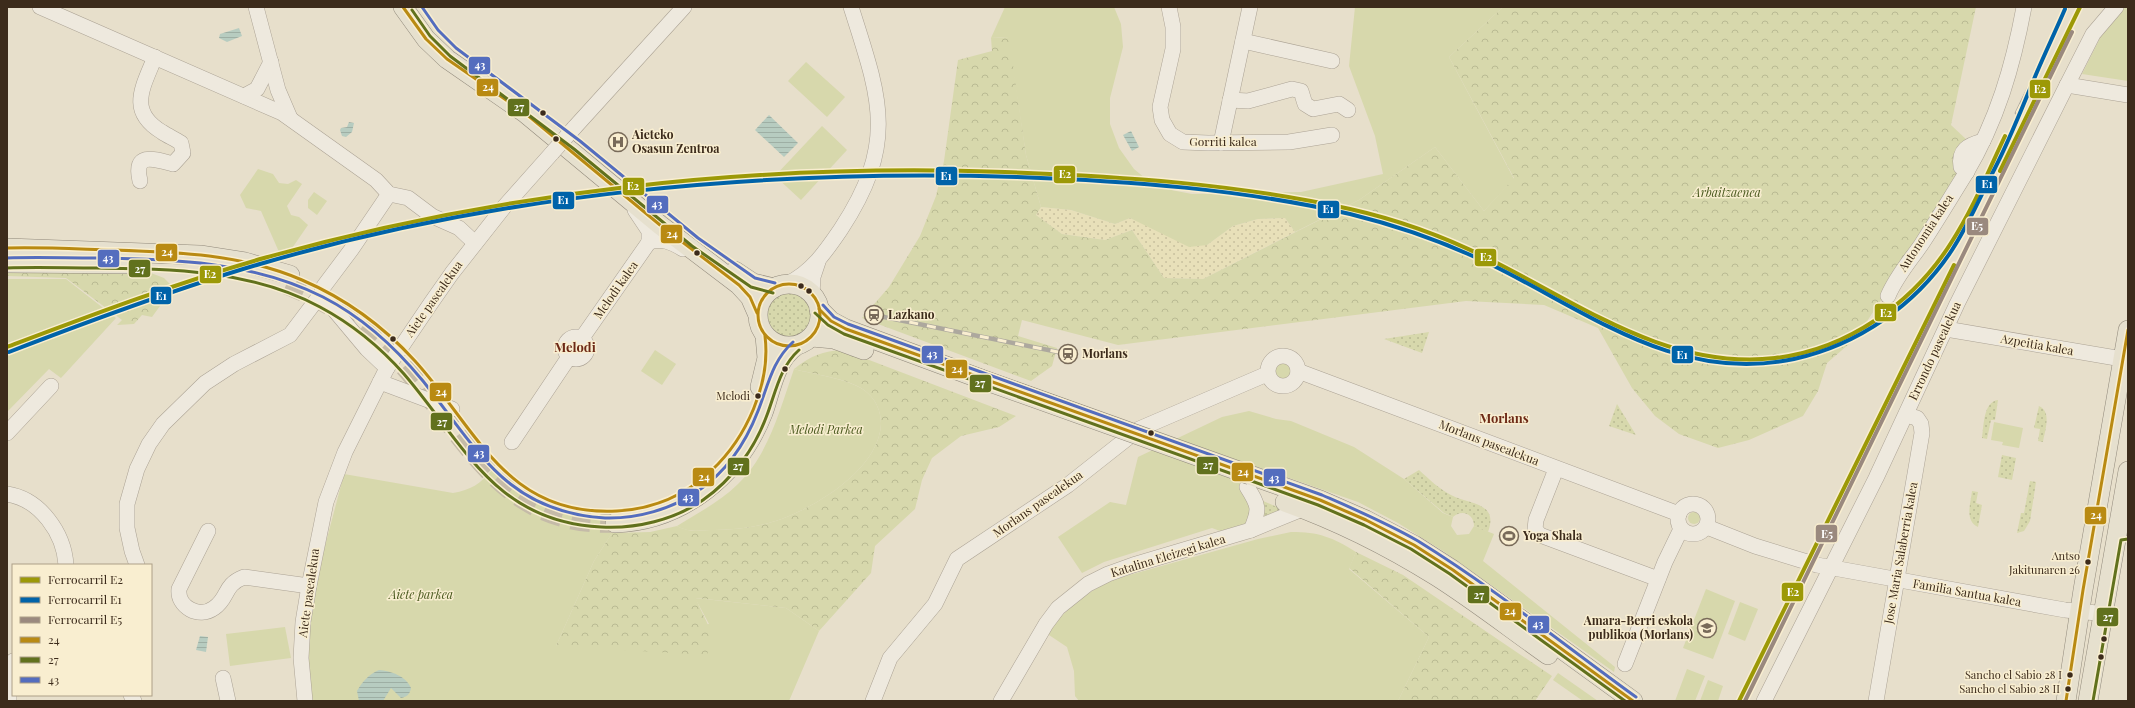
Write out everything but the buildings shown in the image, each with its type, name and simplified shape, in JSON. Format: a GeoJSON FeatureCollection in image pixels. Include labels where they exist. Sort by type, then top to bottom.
{"type":"FeatureCollection","features":[{"type":"Feature","properties":{"kind":"main road"},"geometry":{"type":"LineString","coordinates":[[403,7],[426,39],[447,59],[525,113],[745,291],[757,313]]}},
{"type":"Feature","properties":{"kind":"main road"},"geometry":{"type":"LineString","coordinates":[[416,7],[434,33],[458,56],[577,145],[695,242],[753,283],[780,286],[800,286],[816,302],[831,321],[846,329],[980,385]]}},
{"type":"Feature","properties":{"kind":"main road"},"geometry":{"type":"LineString","coordinates":[[7,248],[200,255],[245,262],[288,280],[199,267],[31,262],[7,263]]}},
{"type":"Feature","properties":{"kind":"main road"},"geometry":{"type":"LineString","coordinates":[[780,286],[762,298],[757,313],[758,325],[770,341],[782,346],[804,342],[842,341],[980,385],[1248,481],[1320,500],[1366,520],[1414,545],[1453,570],[1633,701]]}},
{"type":"Feature","properties":{"kind":"main road"},"geometry":{"type":"LineString","coordinates":[[765,336],[768,358],[759,390],[741,433],[725,456],[706,476],[673,497],[615,518],[640,521],[678,508],[702,494],[735,464],[751,438],[783,360],[804,342],[819,324],[816,302]]}},
{"type":"Feature","properties":{"kind":"main road"},"geometry":{"type":"LineString","coordinates":[[2066,701],[2080,612],[2126,359],[2128,330]]}},
{"type":"Feature","properties":{"kind":"main road"},"geometry":{"type":"LineString","coordinates":[[2088,701],[2104,611],[2122,535],[2128,471]]}},
{"type":"Feature","properties":{"kind":"main road"},"geometry":{"type":"LineString","coordinates":[[1248,481],[1302,508],[1370,538],[1437,577],[1613,701]]}},
{"type":"Feature","properties":{"kind":"street"},"geometry":{"type":"LineString","coordinates":[[40,7],[244,96],[290,118],[376,180],[389,194],[408,198],[432,216],[459,228],[475,243]]}},
{"type":"Feature","properties":{"kind":"street"},"geometry":{"type":"LineString","coordinates":[[256,7],[278,90],[290,118]]}},
{"type":"Feature","properties":{"kind":"street","name":"Aiete pasealekua"},"geometry":{"type":"LineString","coordinates":[[305,701],[301,658],[304,622],[320,524],[334,478],[345,452],[387,368],[447,279],[504,206],[684,7]]}},
{"type":"Feature","properties":{"kind":"street"},"geometry":{"type":"LineString","coordinates":[[780,286],[804,274],[818,261],[862,194],[872,171],[877,149],[880,122],[878,99],[851,7]]}},
{"type":"Feature","properties":{"kind":"street","name":"Gorriti kalea"},"geometry":{"type":"LineString","coordinates":[[1169,7],[1173,27],[1173,49],[1160,107],[1162,120],[1170,134],[1183,142],[1289,142],[1312,138],[1327,130]]}},
{"type":"Feature","properties":{"kind":"street"},"geometry":{"type":"LineString","coordinates":[[1221,143],[1250,7]]}},
{"type":"Feature","properties":{"kind":"street","name":"Autonomia kalea"},"geometry":{"type":"LineString","coordinates":[[1888,296],[1895,280],[1920,245],[1966,172],[1961,167],[1959,158],[1962,151],[1970,145],[1983,141],[1995,116],[2016,50],[2024,7]]}},
{"type":"Feature","properties":{"kind":"street","name":"Errondo pasealekua"},"geometry":{"type":"LineString","coordinates":[[1764,701],[1831,568],[1906,415],[1946,329],[2067,85],[2094,34],[2116,7]]}},
{"type":"Feature","properties":{"kind":"street"},"geometry":{"type":"LineString","coordinates":[[1243,41],[1332,61]]}},
{"type":"Feature","properties":{"kind":"street"},"geometry":{"type":"LineString","coordinates":[[140,181],[138,173],[143,161],[148,158],[154,158],[173,164],[183,153],[181,143],[152,125],[144,117],[141,110],[144,85],[155,57]]}},
{"type":"Feature","properties":{"kind":"street"},"geometry":{"type":"LineString","coordinates":[[244,96],[257,89],[271,62]]}},
{"type":"Feature","properties":{"kind":"street"},"geometry":{"type":"LineString","coordinates":[[2067,85],[2128,95]]}},
{"type":"Feature","properties":{"kind":"street"},"geometry":{"type":"LineString","coordinates":[[1230,100],[1248,101],[1292,89],[1301,91],[1305,104],[1313,109],[1338,104],[1348,110]]}},
{"type":"Feature","properties":{"kind":"street"},"geometry":{"type":"LineString","coordinates":[[622,193],[649,230],[650,242],[660,239],[672,242],[716,268]]}},
{"type":"Feature","properties":{"kind":"street"},"geometry":{"type":"LineString","coordinates":[[137,564],[127,528],[127,504],[137,469],[149,444],[163,424],[204,382],[234,364],[290,335],[321,294],[324,286],[351,250],[389,194]]}},
{"type":"Feature","properties":{"kind":"street","name":"Melodi kalea"},"geometry":{"type":"LineString","coordinates":[[512,442],[569,357],[577,359],[586,353],[587,346],[582,338],[650,242]]}},
{"type":"Feature","properties":{"kind":"street"},"geometry":{"type":"LineString","coordinates":[[816,302],[813,277],[818,261]]}},
{"type":"Feature","properties":{"kind":"street"},"geometry":{"type":"LineString","coordinates":[[321,294],[367,350],[387,368]]}},
{"type":"Feature","properties":{"kind":"street","name":"Azpeitia kalea"},"geometry":{"type":"LineString","coordinates":[[1946,329],[2126,359]]}},
{"type":"Feature","properties":{"kind":"street"},"geometry":{"type":"LineString","coordinates":[[1284,355],[1294,360],[1298,371],[1298,376],[1292,384],[1281,387],[1272,382],[1267,374],[1270,362],[1274,358],[1284,355]]}},
{"type":"Feature","properties":{"kind":"street","name":"Morlans pasealekua"},"geometry":{"type":"LineString","coordinates":[[1298,371],[1556,469],[1680,522]]}},
{"type":"Feature","properties":{"kind":"street","name":"Morlans pasealekua"},"geometry":{"type":"LineString","coordinates":[[873,701],[890,658],[935,604],[957,559],[1068,485],[1112,450],[1147,425],[1267,374]]}},
{"type":"Feature","properties":{"kind":"street"},"geometry":{"type":"LineString","coordinates":[[380,382],[452,409]]}},
{"type":"Feature","properties":{"kind":"street"},"geometry":{"type":"LineString","coordinates":[[7,433],[51,386]]}},
{"type":"Feature","properties":{"kind":"street","name":"Jose Maria Salaberria kalea"},"geometry":{"type":"LineString","coordinates":[[1876,701],[1922,433],[1921,424],[1917,418],[1906,415]]}},
{"type":"Feature","properties":{"kind":"street"},"geometry":{"type":"LineString","coordinates":[[1556,469],[1536,520],[1535,529],[1540,535],[1658,579]]}},
{"type":"Feature","properties":{"kind":"street"},"geometry":{"type":"LineString","coordinates":[[1248,481],[1257,503],[1258,514],[1251,530]]}},
{"type":"Feature","properties":{"kind":"street"},"geometry":{"type":"LineString","coordinates":[[7,494],[23,499],[34,506],[45,517],[61,541],[66,564]]}},
{"type":"Feature","properties":{"kind":"street"},"geometry":{"type":"LineString","coordinates":[[1625,664],[1676,536],[1680,522],[1685,507],[1694,504],[1699,505],[1706,511],[1709,518],[1707,527],[1695,535],[1690,534],[1680,522]]}},
{"type":"Feature","properties":{"kind":"street","name":"Katalina Eleizegi kalea"},"geometry":{"type":"LineString","coordinates":[[1001,701],[1046,624],[1058,608],[1088,584],[1108,574],[1133,565],[1251,530],[1302,508],[1317,506],[1366,520]]}},
{"type":"Feature","properties":{"kind":"street"},"geometry":{"type":"LineString","coordinates":[[1251,530],[1304,519],[1334,521]]}},
{"type":"Feature","properties":{"kind":"street"},"geometry":{"type":"LineString","coordinates":[[1707,527],[1799,561],[1831,568]]}},
{"type":"Feature","properties":{"kind":"street"},"geometry":{"type":"LineString","coordinates":[[208,531],[179,589],[178,597],[181,603],[188,608],[204,612],[213,609],[222,602],[228,588],[235,581],[244,577],[309,586]]}},
{"type":"Feature","properties":{"kind":"street","name":"Familia Santua kalea"},"geometry":{"type":"LineString","coordinates":[[1831,568],[1993,598],[2080,612],[2097,613],[2104,611]]}},
{"type":"Feature","properties":{"kind":"street"},"geometry":{"type":"LineString","coordinates":[[9,701],[8,679],[12,665]]}},
{"type":"Feature","properties":{"kind":"street"},"geometry":{"type":"LineString","coordinates":[[223,678],[228,701]]}},
{"type":"Feature","properties":{"kind":"shaded area"},"geometry":{"type":"Polygon","coordinates":[[[239,28],[242,36],[227,42],[219,38],[220,34],[239,28]]]}},
{"type":"Feature","properties":{"kind":"shaded area"},"geometry":{"type":"Polygon","coordinates":[[[769,115],[798,143],[784,157],[755,130],[769,115]]]}},
{"type":"Feature","properties":{"kind":"shaded area"},"geometry":{"type":"Polygon","coordinates":[[[349,122],[354,123],[352,132],[346,137],[342,136],[340,130],[341,128],[347,127],[349,122]]]}},
{"type":"Feature","properties":{"kind":"shaded area"},"geometry":{"type":"Polygon","coordinates":[[[1131,131],[1139,147],[1132,151],[1123,135],[1131,131]]]}},
{"type":"Feature","properties":{"kind":"shaded area"},"geometry":{"type":"Polygon","coordinates":[[[1041,207],[1071,210],[1115,224],[1130,218],[1207,245],[1233,226],[1258,219],[1285,218],[1295,232],[1203,279],[1164,278],[1132,230],[1105,240],[1062,234],[1036,215],[1041,207]]]}},
{"type":"Feature","properties":{"kind":"shaded area"},"geometry":{"type":"Polygon","coordinates":[[[200,636],[208,637],[206,652],[196,650],[200,636]]]}},
{"type":"Feature","properties":{"kind":"shaded area"},"geometry":{"type":"Polygon","coordinates":[[[379,670],[393,673],[406,680],[411,688],[409,694],[401,698],[391,688],[383,701],[359,701],[357,691],[369,676],[379,670]]]}},
{"type":"Feature","properties":{"kind":"green space"},"geometry":{"type":"Polygon","coordinates":[[[1005,7],[1114,7],[1121,24],[1123,47],[1110,98],[1110,124],[1119,148],[1134,169],[1151,183],[1166,189],[1192,194],[1301,192],[1383,174],[1375,136],[1349,66],[1355,7],[1503,7],[1449,57],[1514,179],[1484,211],[1435,147],[1359,200],[1295,232],[1285,218],[1258,219],[1233,226],[1207,245],[1189,247],[1130,218],[1115,224],[1071,210],[1041,207],[1026,155],[1008,37],[991,38],[1005,7]]]}},
{"type":"Feature","properties":{"kind":"green space","name":"Arbaitzaenea"},"geometry":{"type":"Polygon","coordinates":[[[1503,7],[1976,7],[1951,125],[1968,141],[1959,174],[1896,269],[1881,300],[1856,338],[1827,363],[1818,391],[1803,416],[1749,440],[1718,448],[1679,434],[1655,416],[1632,388],[1598,328],[1544,305],[1466,301],[1118,345],[1022,320],[1018,336],[1057,348],[1052,366],[1031,381],[862,318],[889,287],[920,236],[936,196],[944,161],[958,60],[992,51],[991,38],[1009,37],[1026,155],[1041,207],[1036,215],[1062,234],[1105,240],[1132,230],[1164,278],[1203,279],[1359,200],[1435,147],[1484,211],[1514,178],[1449,57],[1503,7]]]}},
{"type":"Feature","properties":{"kind":"green space"},"geometry":{"type":"Polygon","coordinates":[[[2125,7],[2128,7],[2128,81],[2082,74],[2102,34],[2125,7]]]}},
{"type":"Feature","properties":{"kind":"green space"},"geometry":{"type":"Polygon","coordinates":[[[806,62],[845,97],[827,117],[788,81],[806,62]]]}},
{"type":"Feature","properties":{"kind":"green space"},"geometry":{"type":"Polygon","coordinates":[[[822,126],[847,150],[801,200],[775,176],[822,126]]]}},
{"type":"Feature","properties":{"kind":"green space"},"geometry":{"type":"Polygon","coordinates":[[[258,169],[273,174],[279,183],[288,184],[296,180],[302,184],[287,206],[291,215],[299,217],[308,225],[286,257],[279,252],[261,211],[246,208],[240,195],[258,169]]]}},
{"type":"Feature","properties":{"kind":"green space"},"geometry":{"type":"Polygon","coordinates":[[[314,192],[327,201],[317,215],[308,208],[308,200],[314,192]]]}},
{"type":"Feature","properties":{"kind":"green space"},"geometry":{"type":"Polygon","coordinates":[[[48,270],[151,273],[164,278],[171,285],[168,295],[152,317],[142,315],[134,324],[117,325],[122,320],[66,278],[7,276],[7,272],[48,270]]]}},
{"type":"Feature","properties":{"kind":"green space"},"geometry":{"type":"Polygon","coordinates":[[[7,279],[66,279],[116,318],[61,378],[49,369],[7,412],[7,279]]]}},
{"type":"Feature","properties":{"kind":"green space"},"geometry":{"type":"Polygon","coordinates":[[[784,292],[794,292],[802,296],[808,302],[812,310],[812,320],[808,328],[802,334],[794,338],[784,338],[776,334],[770,328],[766,320],[766,310],[770,302],[776,296],[784,292]]]}},
{"type":"Feature","properties":{"kind":"green space"},"geometry":{"type":"Polygon","coordinates":[[[1429,332],[1422,353],[1384,339],[1429,332]]]}},
{"type":"Feature","properties":{"kind":"green space"},"geometry":{"type":"Polygon","coordinates":[[[655,350],[676,364],[662,385],[641,371],[655,350]]]}},
{"type":"Feature","properties":{"kind":"green space"},"geometry":{"type":"Polygon","coordinates":[[[843,350],[1016,416],[999,427],[961,436],[932,458],[922,480],[915,509],[875,546],[871,573],[819,631],[786,608],[696,598],[710,631],[707,655],[556,646],[594,561],[612,533],[650,532],[677,526],[686,530],[700,531],[734,529],[762,525],[789,516],[818,501],[848,480],[861,468],[871,454],[878,439],[881,424],[879,409],[874,401],[868,393],[858,386],[830,377],[794,369],[817,355],[843,350]]]}},
{"type":"Feature","properties":{"kind":"green space"},"geometry":{"type":"Polygon","coordinates":[[[1279,362],[1287,362],[1292,367],[1290,378],[1287,380],[1279,380],[1274,375],[1274,367],[1279,362]]]}},
{"type":"Feature","properties":{"kind":"green space","name":"Melodi Parkea"},"geometry":{"type":"Polygon","coordinates":[[[794,369],[830,377],[857,386],[864,390],[874,401],[879,409],[881,424],[878,439],[871,454],[861,468],[848,480],[818,501],[789,516],[762,525],[734,529],[695,531],[686,530],[677,526],[724,496],[749,472],[766,445],[794,369]]]}},
{"type":"Feature","properties":{"kind":"green space"},"geometry":{"type":"Polygon","coordinates":[[[1998,400],[1995,420],[1991,420],[1987,439],[1982,438],[1985,415],[1989,405],[1998,400]]]}},
{"type":"Feature","properties":{"kind":"green space"},"geometry":{"type":"Polygon","coordinates":[[[1617,404],[1636,435],[1609,426],[1617,404]]]}},
{"type":"Feature","properties":{"kind":"green space"},"geometry":{"type":"Polygon","coordinates":[[[2039,406],[2043,409],[2047,417],[2043,442],[2038,441],[2040,429],[2034,428],[2039,406]]]}},
{"type":"Feature","properties":{"kind":"green space"},"geometry":{"type":"Polygon","coordinates":[[[1249,411],[1276,419],[1291,421],[1354,447],[1404,479],[1443,513],[1453,517],[1451,526],[1457,535],[1469,534],[1474,526],[1494,534],[1483,561],[1615,667],[1614,672],[1443,551],[1398,523],[1358,502],[1252,465],[1244,493],[1252,505],[1246,524],[1220,531],[1212,528],[1104,562],[1082,573],[1058,537],[1110,502],[1126,505],[1138,457],[1222,417],[1249,411]]]}},
{"type":"Feature","properties":{"kind":"green space"},"geometry":{"type":"Polygon","coordinates":[[[1994,422],[2023,428],[2019,448],[2002,445],[2003,442],[1991,440],[1994,422]]]}},
{"type":"Feature","properties":{"kind":"green space"},"geometry":{"type":"Polygon","coordinates":[[[2002,455],[2016,458],[2012,480],[1998,477],[2002,455]]]}},
{"type":"Feature","properties":{"kind":"green space","name":"Aiete parkea"},"geometry":{"type":"Polygon","coordinates":[[[492,470],[517,488],[568,512],[612,519],[612,533],[594,561],[556,646],[709,624],[695,598],[786,608],[819,631],[789,701],[308,701],[305,658],[316,580],[344,474],[453,493],[475,486],[492,470]]]}},
{"type":"Feature","properties":{"kind":"green space"},"geometry":{"type":"Polygon","coordinates":[[[1419,470],[1434,484],[1447,493],[1481,506],[1486,510],[1490,515],[1488,532],[1474,526],[1472,518],[1467,514],[1460,513],[1453,517],[1444,513],[1404,479],[1419,470]]]}},
{"type":"Feature","properties":{"kind":"green space"},"geometry":{"type":"Polygon","coordinates":[[[2030,481],[2036,482],[2030,521],[2024,531],[2017,533],[2021,513],[2024,513],[2030,481]]]}},
{"type":"Feature","properties":{"kind":"green space"},"geometry":{"type":"Polygon","coordinates":[[[1972,491],[1978,492],[1976,503],[1982,505],[1978,527],[1971,520],[1969,511],[1972,491]]]}},
{"type":"Feature","properties":{"kind":"green space"},"geometry":{"type":"Polygon","coordinates":[[[1263,501],[1287,511],[1261,521],[1264,511],[1263,501]]]}},
{"type":"Feature","properties":{"kind":"green space"},"geometry":{"type":"Polygon","coordinates":[[[1694,512],[1698,514],[1700,518],[1698,522],[1694,524],[1690,522],[1688,518],[1690,514],[1694,512]]]}},
{"type":"Feature","properties":{"kind":"green space"},"geometry":{"type":"Polygon","coordinates":[[[1291,532],[1310,533],[1325,536],[1356,552],[1349,569],[1429,637],[1398,701],[1079,701],[1075,696],[1074,671],[1067,647],[1046,633],[1077,602],[1094,590],[1115,579],[1258,539],[1291,532]]]}},
{"type":"Feature","properties":{"kind":"green space"},"geometry":{"type":"Polygon","coordinates":[[[1356,552],[1403,575],[1552,676],[1535,701],[1398,701],[1429,637],[1349,568],[1356,552]]]}},
{"type":"Feature","properties":{"kind":"green space"},"geometry":{"type":"Polygon","coordinates":[[[1706,589],[1735,601],[1713,659],[1683,648],[1706,589]]]}},
{"type":"Feature","properties":{"kind":"green space"},"geometry":{"type":"Polygon","coordinates":[[[1740,602],[1758,609],[1745,641],[1728,634],[1740,602]]]}},
{"type":"Feature","properties":{"kind":"green space"},"geometry":{"type":"Polygon","coordinates":[[[285,627],[291,658],[230,666],[226,634],[285,627]]]}},
{"type":"Feature","properties":{"kind":"green space"},"geometry":{"type":"Polygon","coordinates":[[[1687,669],[1705,676],[1695,701],[1675,701],[1687,669]]]}},
{"type":"Feature","properties":{"kind":"green space"},"geometry":{"type":"Polygon","coordinates":[[[1558,673],[1598,701],[1583,701],[1553,680],[1558,673]]]}},
{"type":"Feature","properties":{"kind":"green space"},"geometry":{"type":"Polygon","coordinates":[[[1708,680],[1723,686],[1718,701],[1700,701],[1708,680]]]}},
{"type":"Feature","properties":{"kind":"tunnel"},"geometry":{"type":"LineString","coordinates":[[286,285],[316,298],[344,314],[382,344],[418,384],[463,442],[486,468],[511,492],[540,509],[574,520],[615,523]]}},
{"type":"Feature","properties":{"kind":"railway"},"geometry":{"type":"LineString","coordinates":[[2017,113],[2067,7]]}},
{"type":"Feature","properties":{"kind":"railway"},"geometry":{"type":"LineString","coordinates":[[874,315],[1068,354]]}},
{"type":"Feature","properties":{"kind":"rail line","name":"E2"},"geometry":{"type":"LineString","coordinates":[[2000,171],[2080,7]]}},
{"type":"Feature","properties":{"kind":"rail line","name":"E1"},"geometry":{"type":"LineString","coordinates":[[9,352],[134,305],[260,264],[352,240],[445,219],[540,203],[635,191],[731,182],[827,177],[922,176],[1017,177],[1143,184],[1226,192],[1309,205],[1387,224],[1458,249],[1492,265],[1600,322],[1636,339],[1673,353],[1712,362],[1752,364],[1794,359],[1818,353],[1863,333],[1884,320],[1903,305],[1938,270],[1964,230],[2001,156],[2065,9]]}},
{"type":"Feature","properties":{"kind":"rail line","name":"E5"},"geometry":{"type":"LineString","coordinates":[[1745,701],[2072,32]]}},
{"type":"Feature","properties":{"kind":"rail line","name":"E2"},"geometry":{"type":"LineString","coordinates":[[7,347],[134,300],[264,258],[355,235],[446,215],[538,199],[631,186],[818,172],[912,170],[1005,172],[1135,179],[1222,187],[1308,200],[1350,209],[1405,224],[1459,245],[1493,261],[1594,315],[1628,331],[1663,344],[1699,354],[1736,359],[1775,358],[1802,353],[1828,345],[1852,334],[1876,320],[1898,304],[1918,285],[1935,265],[1959,230],[1980,190],[2005,136]]}},
{"type":"Feature","properties":{"kind":"rail line","name":"E2"},"geometry":{"type":"LineString","coordinates":[[1739,701],[1954,265]]}},
{"type":"Feature","properties":{"kind":"transit line","name":"24"},"geometry":{"type":"LineString","coordinates":[[403,7],[426,39],[447,59],[525,113],[660,225],[739,285],[750,297],[757,313]]}},
{"type":"Feature","properties":{"kind":"transit line","name":"43"},"geometry":{"type":"LineString","coordinates":[[422,7],[438,30],[456,48],[580,141],[698,238],[755,278],[775,283]]}},
{"type":"Feature","properties":{"kind":"transit line","name":"27"},"geometry":{"type":"LineString","coordinates":[[412,10],[430,36],[450,56],[574,149],[692,246],[751,287],[773,293]]}},
{"type":"Feature","properties":{"kind":"transit line","name":"24"},"geometry":{"type":"LineString","coordinates":[[7,248],[137,251],[209,256],[279,271],[318,287],[363,314],[403,348],[437,387],[477,440],[498,464],[521,484],[547,500],[579,509],[617,511],[630,510],[656,504],[691,487],[712,470],[735,442],[754,409],[764,373],[766,354],[765,336]]}},
{"type":"Feature","properties":{"kind":"transit line","name":"43"},"geometry":{"type":"LineString","coordinates":[[7,258],[124,258],[182,261],[240,269],[296,285],[323,297],[351,314],[364,323],[401,356],[423,381],[479,453],[498,473],[519,490],[543,504],[571,513],[605,518],[642,515],[666,508],[698,491],[718,475],[734,456],[748,434],[775,366],[780,357],[793,342]]}},
{"type":"Feature","properties":{"kind":"transit line","name":"27"},"geometry":{"type":"LineString","coordinates":[[7,268],[125,268],[182,271],[239,279],[267,285],[294,295],[320,307],[343,321],[365,337],[385,355],[404,374],[465,452],[485,475],[508,495],[534,511],[565,522],[601,527],[641,525],[667,518],[692,507],[714,492],[733,473],[749,451],[762,427],[779,380],[787,364],[799,350]]}},
{"type":"Feature","properties":{"kind":"transit line","name":"24"},"geometry":{"type":"LineString","coordinates":[[783,284],[795,284],[811,293],[818,303],[820,315],[818,327],[811,337],[795,346],[783,346],[772,341],[763,332],[758,321],[758,309],[763,298],[772,289],[783,284]]}},
{"type":"Feature","properties":{"kind":"transit line","name":"43"},"geometry":{"type":"LineString","coordinates":[[823,305],[834,317],[848,324],[1322,495],[1382,522],[1418,541],[1474,578],[1636,697]]}},
{"type":"Feature","properties":{"kind":"transit line","name":"24"},"geometry":{"type":"LineString","coordinates":[[819,309],[831,321],[846,329],[1320,500],[1366,520],[1414,545],[1453,570],[1633,701]]}},
{"type":"Feature","properties":{"kind":"transit line","name":"27"},"geometry":{"type":"LineString","coordinates":[[815,313],[828,325],[844,334],[1318,505],[1364,525],[1411,549],[1450,574],[1625,701]]}},
{"type":"Feature","properties":{"kind":"transit line","name":"24"},"geometry":{"type":"LineString","coordinates":[[2066,701],[2083,590],[2128,330]]}},
{"type":"Feature","properties":{"kind":"transit line","name":"27"},"geometry":{"type":"LineString","coordinates":[[2093,701],[2121,540],[2128,539]]}},
{"type":"Feature","properties":{"kind":"place","name":"Aieteko Osasun Zentroa"},"geometry":{"type":"Point","coordinates":[618,142]}},
{"type":"Feature","properties":{"kind":"place","name":"Lazkano"},"geometry":{"type":"Point","coordinates":[874,315]}},
{"type":"Feature","properties":{"kind":"place","name":"Morlans"},"geometry":{"type":"Point","coordinates":[1068,354]}},
{"type":"Feature","properties":{"kind":"place","name":"Melodi"},"geometry":{"type":"Point","coordinates":[758,396]}},
{"type":"Feature","properties":{"kind":"place","name":"Yoga Shala"},"geometry":{"type":"Point","coordinates":[1509,536]}},
{"type":"Feature","properties":{"kind":"place","name":"Antso Jakitunaren 26"},"geometry":{"type":"Point","coordinates":[2088,562]}},
{"type":"Feature","properties":{"kind":"place","name":"Amara-Berri eskola publikoa (Morlans)"},"geometry":{"type":"Point","coordinates":[1707,628]}},
{"type":"Feature","properties":{"kind":"place","name":"Sancho el Sabio 28 I"},"geometry":{"type":"Point","coordinates":[2070,675]}},
{"type":"Feature","properties":{"kind":"place","name":"Sancho el Sabio 28 II"},"geometry":{"type":"Point","coordinates":[2068,689]}},
{"type":"Feature","properties":{"kind":"district","name":"Melodi"},"geometry":{"type":"Point","coordinates":[575,347]}},
{"type":"Feature","properties":{"kind":"district","name":"Morlans"},"geometry":{"type":"Point","coordinates":[1504,418]}}]}
